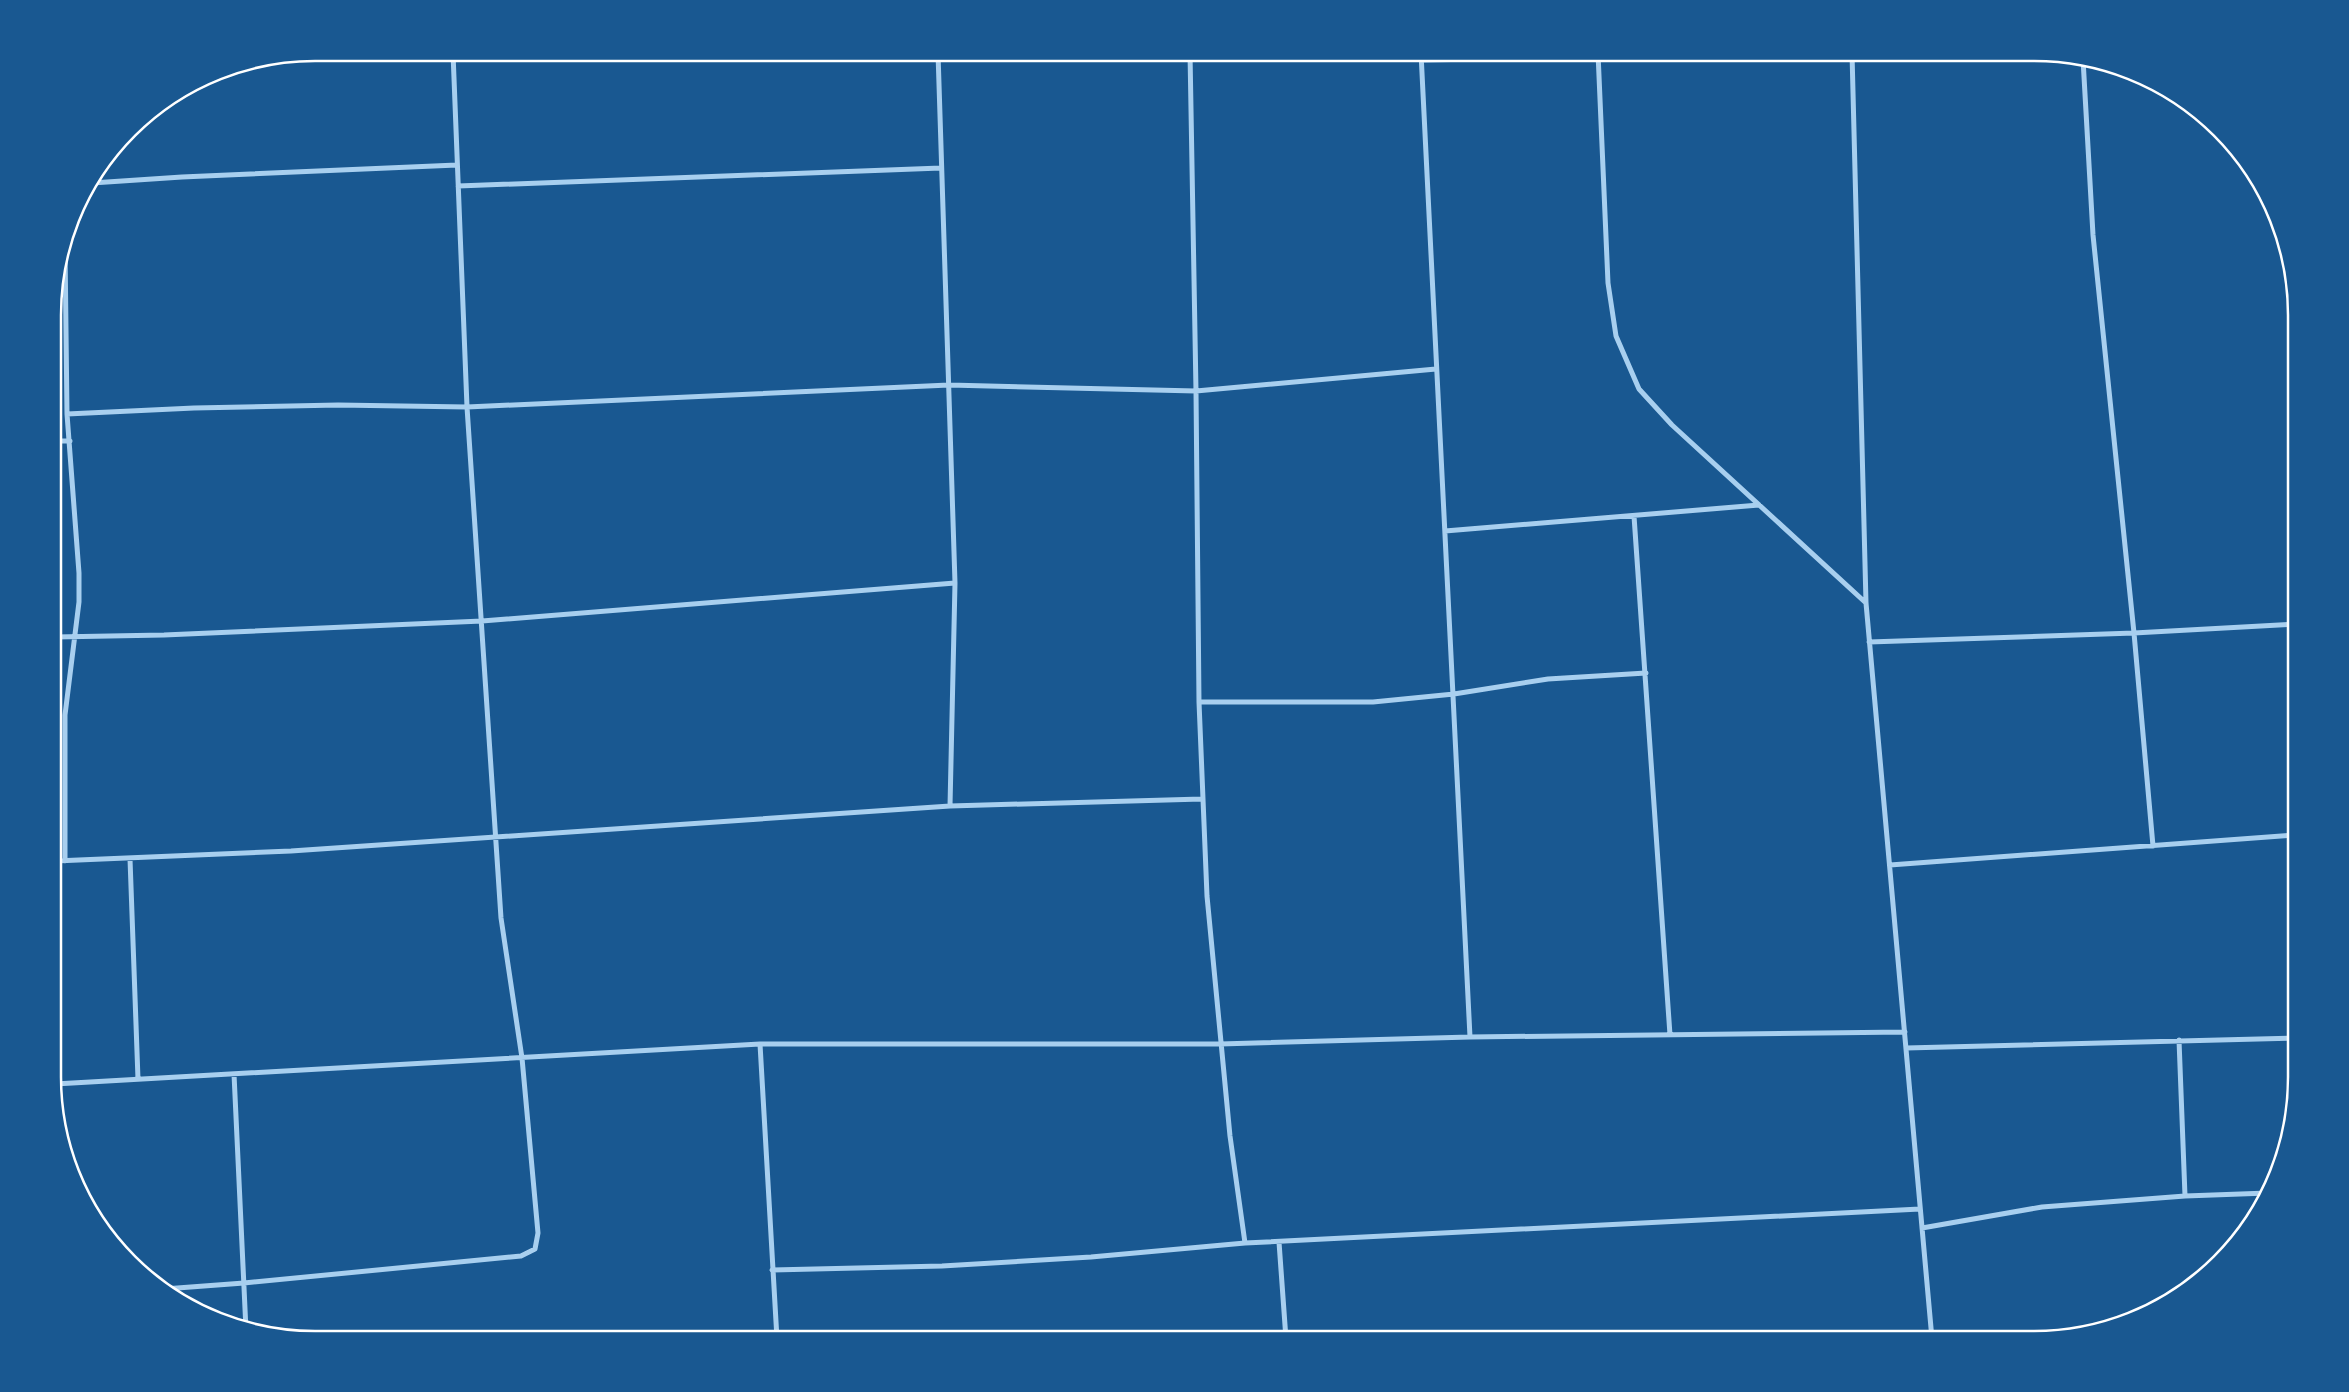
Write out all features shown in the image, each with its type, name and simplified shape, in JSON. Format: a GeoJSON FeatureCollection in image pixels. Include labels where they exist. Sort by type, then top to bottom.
{"type":"FeatureCollection","features":[{"type":"Feature","properties":{"kind":"street"},"geometry":{"type":"LineString","coordinates":[[174,1288],[521,1256],[535,1248],[538,1233],[522,1058],[500,918],[467,407],[453,61]]}},
{"type":"Feature","properties":{"kind":"street"},"geometry":{"type":"LineString","coordinates":[[938,61],[955,583],[950,806]]}},
{"type":"Feature","properties":{"kind":"street"},"geometry":{"type":"LineString","coordinates":[[1190,61],[1202,799],[1207,896],[1220,1044],[1230,1136],[1245,1243]]}},
{"type":"Feature","properties":{"kind":"street"},"geometry":{"type":"LineString","coordinates":[[1422,61],[1470,1037]]}},
{"type":"Feature","properties":{"kind":"street"},"geometry":{"type":"LineString","coordinates":[[1598,61],[1608,283],[1616,336],[1640,389],[1672,425],[1866,603]]}},
{"type":"Feature","properties":{"kind":"street"},"geometry":{"type":"LineString","coordinates":[[1852,61],[1866,603],[1931,1331]]}},
{"type":"Feature","properties":{"kind":"street"},"geometry":{"type":"LineString","coordinates":[[2083,66],[2093,235],[2134,633],[2152,846]]}},
{"type":"Feature","properties":{"kind":"street"},"geometry":{"type":"LineString","coordinates":[[98,183],[457,165]]}},
{"type":"Feature","properties":{"kind":"street"},"geometry":{"type":"LineString","coordinates":[[458,186],[941,168]]}},
{"type":"Feature","properties":{"kind":"street"},"geometry":{"type":"LineString","coordinates":[[65,269],[68,414],[79,573],[75,636],[65,715],[64,861],[291,851],[950,806],[1202,799]]}},
{"type":"Feature","properties":{"kind":"street"},"geometry":{"type":"LineString","coordinates":[[68,414],[194,408],[338,405],[467,407],[949,385],[1196,391],[1436,369]]}},
{"type":"Feature","properties":{"kind":"street"},"geometry":{"type":"LineString","coordinates":[[61,441],[70,441]]}},
{"type":"Feature","properties":{"kind":"street"},"geometry":{"type":"LineString","coordinates":[[1445,532],[1759,505]]}},
{"type":"Feature","properties":{"kind":"street"},"geometry":{"type":"LineString","coordinates":[[1634,516],[1670,1035]]}},
{"type":"Feature","properties":{"kind":"street"},"geometry":{"type":"LineString","coordinates":[[61,637],[164,635],[482,621],[955,583]]}},
{"type":"Feature","properties":{"kind":"street"},"geometry":{"type":"LineString","coordinates":[[1870,642],[2134,633],[2288,624]]}},
{"type":"Feature","properties":{"kind":"street"},"geometry":{"type":"LineString","coordinates":[[1199,702],[1373,702],[1454,694],[1548,679],[1646,673]]}},
{"type":"Feature","properties":{"kind":"street"},"geometry":{"type":"LineString","coordinates":[[1890,865],[2288,836]]}},
{"type":"Feature","properties":{"kind":"street"},"geometry":{"type":"LineString","coordinates":[[130,859],[138,1079]]}},
{"type":"Feature","properties":{"kind":"street"},"geometry":{"type":"LineString","coordinates":[[61,1084],[760,1044],[1220,1044],[1470,1037],[1905,1032]]}},
{"type":"Feature","properties":{"kind":"street"},"geometry":{"type":"LineString","coordinates":[[1906,1048],[2288,1038]]}},
{"type":"Feature","properties":{"kind":"street"},"geometry":{"type":"LineString","coordinates":[[2180,1040],[2185,1196]]}},
{"type":"Feature","properties":{"kind":"street"},"geometry":{"type":"LineString","coordinates":[[760,1044],[776,1331]]}},
{"type":"Feature","properties":{"kind":"street"},"geometry":{"type":"LineString","coordinates":[[234,1074],[246,1321]]}},
{"type":"Feature","properties":{"kind":"street"},"geometry":{"type":"LineString","coordinates":[[1922,1228],[2042,1207],[2185,1196],[2260,1193]]}},
{"type":"Feature","properties":{"kind":"street"},"geometry":{"type":"LineString","coordinates":[[772,1270],[962,1264],[1091,1257],[1245,1243],[1920,1209]]}},
{"type":"Feature","properties":{"kind":"street"},"geometry":{"type":"LineString","coordinates":[[1279,1242],[1285,1331]]}}]}
